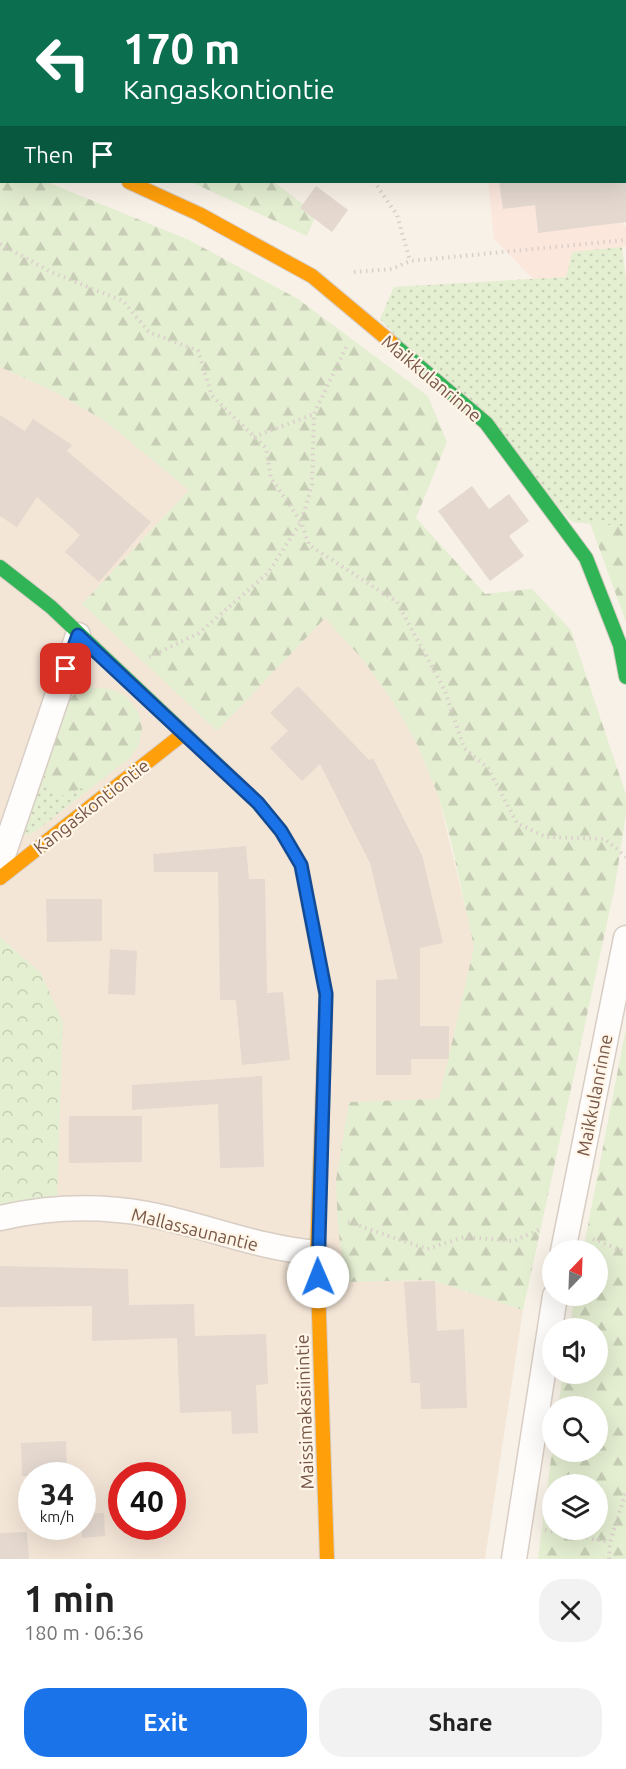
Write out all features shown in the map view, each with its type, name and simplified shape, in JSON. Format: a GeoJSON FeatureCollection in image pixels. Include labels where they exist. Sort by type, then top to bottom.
{"type":"FeatureCollection","features":[{"type":"Feature","properties":{"kind":"street","name":"Maikkulanrinne"},"geometry":{"type":"LineString","coordinates":[[131,183],[200,214],[312,276],[486,423],[586,558],[620,645],[626,677]]}},
{"type":"Feature","properties":{"kind":"street","name":"Maissimakasiinintie"},"geometry":{"type":"LineString","coordinates":[[0,567],[51,607],[117,672],[258,803],[281,831],[301,865],[326,994],[327,1037],[317,1253],[327,1559]]}},
{"type":"Feature","properties":{"kind":"street","name":"Kangaskontiontie"},"geometry":{"type":"LineString","coordinates":[[0,864],[78,635]]}},
{"type":"Feature","properties":{"kind":"street","name":"Kangaskontiontie"},"geometry":{"type":"LineString","coordinates":[[0,878],[183,734]]}},
{"type":"Feature","properties":{"kind":"street","name":"Maikkulanrinne"},"geometry":{"type":"LineString","coordinates":[[565,1240],[626,938]]}},
{"type":"Feature","properties":{"kind":"street","name":"Mallassaunantie"},"geometry":{"type":"LineString","coordinates":[[0,1218],[63,1208],[104,1208],[147,1214],[280,1250],[317,1253]]}},
{"type":"Feature","properties":{"kind":"street"},"geometry":{"type":"LineString","coordinates":[[514,1559],[553,1306]]}},
{"type":"Feature","properties":{"kind":"path"},"geometry":{"type":"LineString","coordinates":[[377,186],[397,215],[410,261]]}},
{"type":"Feature","properties":{"kind":"path"},"geometry":{"type":"LineString","coordinates":[[392,269],[410,261],[626,240]]}},
{"type":"Feature","properties":{"kind":"path"},"geometry":{"type":"LineString","coordinates":[[0,244],[51,272],[123,301],[149,332],[198,351],[212,396],[266,448],[271,477],[300,522],[309,545],[397,602],[445,691],[464,748],[488,768],[517,823],[546,837],[605,839],[626,857]]}},
{"type":"Feature","properties":{"kind":"path"},"geometry":{"type":"LineString","coordinates":[[117,672],[199,633],[268,573],[300,522],[312,485],[314,414],[360,317]]}},
{"type":"Feature","properties":{"kind":"path"},"geometry":{"type":"LineString","coordinates":[[254,437],[314,414]]}},
{"type":"Feature","properties":{"kind":"path"},"geometry":{"type":"LineString","coordinates":[[319,1212],[427,1250],[464,1237],[514,1241],[551,1225],[565,1240]]}},
{"type":"Feature","properties":{"kind":"path"},"geometry":{"type":"LineString","coordinates":[[608,1248],[626,1252]]}},
{"type":"Feature","properties":{"kind":"path"},"geometry":{"type":"LineString","coordinates":[[609,1559],[610,1542],[626,1492]]}},
{"type":"Feature","properties":{"kind":"path"},"geometry":{"type":"LineString","coordinates":[[520,1526],[610,1542]]}},
{"type":"Feature","properties":{"kind":"shaded area"},"geometry":{"type":"Polygon","coordinates":[[[488,183],[499,183],[503,209],[535,205],[538,232],[618,194],[623,226],[626,226],[626,246],[622,247],[626,281],[626,375],[494,239],[488,183]]]}},
{"type":"Feature","properties":{"kind":"shaded area"},"geometry":{"type":"Polygon","coordinates":[[[0,367],[55,392],[105,421],[189,490],[82,604],[325,618],[364,661],[395,705],[418,746],[438,795],[475,947],[439,1099],[349,1103],[347,1282],[431,1280],[523,1310],[485,1559],[0,1559],[0,367]]]}},
{"type":"Feature","properties":{"kind":"green space"},"geometry":{"type":"Polygon","coordinates":[[[0,183],[49,183],[189,240],[298,299],[428,396],[447,442],[416,518],[485,594],[532,589],[571,630],[626,795],[626,813],[615,886],[523,1310],[431,1280],[346,1282],[338,1229],[336,1180],[349,1102],[439,1099],[474,947],[451,841],[438,795],[418,746],[395,705],[364,661],[325,618],[217,731],[82,604],[189,490],[105,421],[55,392],[0,367],[0,183]]]}},
{"type":"Feature","properties":{"kind":"green space"},"geometry":{"type":"Polygon","coordinates":[[[193,183],[275,183],[316,214],[307,236],[193,183]]]}},
{"type":"Feature","properties":{"kind":"green space"},"geometry":{"type":"Polygon","coordinates":[[[622,247],[626,281],[626,527],[572,522],[380,319],[394,287],[566,277],[572,252],[622,247]]]}},
{"type":"Feature","properties":{"kind":"green space"},"geometry":{"type":"Polygon","coordinates":[[[590,523],[626,527],[626,622],[590,523]]]}},
{"type":"Feature","properties":{"kind":"green space"},"geometry":{"type":"Polygon","coordinates":[[[85,687],[111,689],[126,696],[139,713],[142,728],[139,745],[130,758],[105,777],[65,796],[48,792],[44,782],[60,716],[74,694],[85,687]]]}},
{"type":"Feature","properties":{"kind":"green space"},"geometry":{"type":"Polygon","coordinates":[[[62,707],[105,777],[35,832],[26,835],[22,833],[62,707]]]}},
{"type":"Feature","properties":{"kind":"green space"},"geometry":{"type":"Polygon","coordinates":[[[0,937],[41,973],[63,1022],[57,1197],[0,1208],[0,937]]]}},
{"type":"Feature","properties":{"kind":"green space"},"geometry":{"type":"Polygon","coordinates":[[[626,1028],[626,1559],[538,1559],[542,1528],[542,1540],[608,1540],[608,1474],[549,1474],[551,1462],[608,1462],[608,1396],[560,1396],[561,1384],[608,1384],[608,1318],[571,1318],[573,1306],[608,1306],[608,1240],[585,1240],[626,1028]]]}},
{"type":"Feature","properties":{"kind":"building"},"geometry":{"type":"Polygon","coordinates":[[[499,183],[626,183],[626,222],[538,233],[535,205],[503,209],[499,183]]]}},
{"type":"Feature","properties":{"kind":"building"},"geometry":{"type":"Polygon","coordinates":[[[316,186],[348,210],[332,232],[300,208],[316,186]]]}},
{"type":"Feature","properties":{"kind":"building"},"geometry":{"type":"Polygon","coordinates":[[[0,415],[25,431],[33,419],[72,445],[67,451],[151,522],[99,582],[65,552],[80,535],[37,497],[17,527],[0,516],[0,415]]]}},
{"type":"Feature","properties":{"kind":"building"},"geometry":{"type":"Polygon","coordinates":[[[472,486],[489,509],[509,494],[529,521],[509,536],[524,556],[490,581],[438,511],[472,486]]]}},
{"type":"Feature","properties":{"kind":"building"},"geometry":{"type":"Polygon","coordinates":[[[298,686],[369,760],[373,758],[422,855],[443,943],[420,948],[420,1026],[449,1026],[449,1059],[411,1059],[411,1075],[376,1075],[376,980],[398,979],[370,863],[320,764],[302,781],[270,748],[288,731],[270,713],[298,686]]]}},
{"type":"Feature","properties":{"kind":"building"},"geometry":{"type":"Polygon","coordinates":[[[246,846],[249,879],[265,879],[267,993],[283,992],[290,1060],[242,1065],[236,1000],[220,1000],[218,872],[154,872],[153,854],[246,846]]]}},
{"type":"Feature","properties":{"kind":"building"},"geometry":{"type":"Polygon","coordinates":[[[46,899],[102,899],[102,941],[47,942],[46,899]]]}},
{"type":"Feature","properties":{"kind":"building"},"geometry":{"type":"Polygon","coordinates":[[[110,949],[137,951],[135,995],[108,994],[110,949]]]}},
{"type":"Feature","properties":{"kind":"building"},"geometry":{"type":"Polygon","coordinates":[[[262,1076],[264,1167],[220,1168],[218,1104],[132,1110],[132,1085],[262,1076]]]}},
{"type":"Feature","properties":{"kind":"building"},"geometry":{"type":"Polygon","coordinates":[[[69,1116],[142,1116],[142,1162],[69,1163],[69,1116]]]}},
{"type":"Feature","properties":{"kind":"building"},"geometry":{"type":"Polygon","coordinates":[[[0,1266],[128,1269],[129,1305],[194,1304],[195,1336],[266,1334],[268,1384],[256,1385],[258,1433],[232,1434],[231,1411],[180,1413],[177,1338],[92,1341],[92,1306],[0,1307],[0,1266]]]}},
{"type":"Feature","properties":{"kind":"building"},"geometry":{"type":"Polygon","coordinates":[[[435,1281],[437,1331],[464,1329],[467,1408],[421,1409],[420,1383],[411,1383],[404,1282],[435,1281]]]}},
{"type":"Feature","properties":{"kind":"building"},"geometry":{"type":"Polygon","coordinates":[[[66,1441],[67,1462],[22,1462],[21,1443],[66,1441]]]}},
{"type":"Feature","properties":{"kind":"building"},"geometry":{"type":"Polygon","coordinates":[[[96,1513],[104,1513],[105,1536],[96,1537],[96,1513]]]}},
{"type":"Feature","properties":{"kind":"building"},"geometry":{"type":"Polygon","coordinates":[[[18,1532],[18,1540],[28,1540],[29,1559],[0,1559],[0,1533],[18,1532]]]}},
{"type":"Feature","properties":{"kind":"traffic: fast"},"geometry":{"type":"LineString","coordinates":[[392,343],[486,423],[586,558],[620,645],[626,677]]}},
{"type":"Feature","properties":{"kind":"traffic: fast"},"geometry":{"type":"LineString","coordinates":[[0,567],[51,607],[258,803],[281,831],[301,865],[326,994],[325,1027]]}},
{"type":"Feature","properties":{"kind":"traffic: slow"},"geometry":{"type":"LineString","coordinates":[[131,183],[199,214],[312,276],[392,343]]}},
{"type":"Feature","properties":{"kind":"traffic: slow"},"geometry":{"type":"LineString","coordinates":[[0,878],[183,734]]}},
{"type":"Feature","properties":{"kind":"traffic: slow"},"geometry":{"type":"LineString","coordinates":[[325,1027],[317,1253],[327,1559]]}},
{"type":"Feature","properties":{"kind":"route"},"geometry":{"type":"LineString","coordinates":[[66,669],[78,635],[258,803],[281,831],[301,865],[326,994],[327,1037],[322,1090],[318,1277]]}}]}
